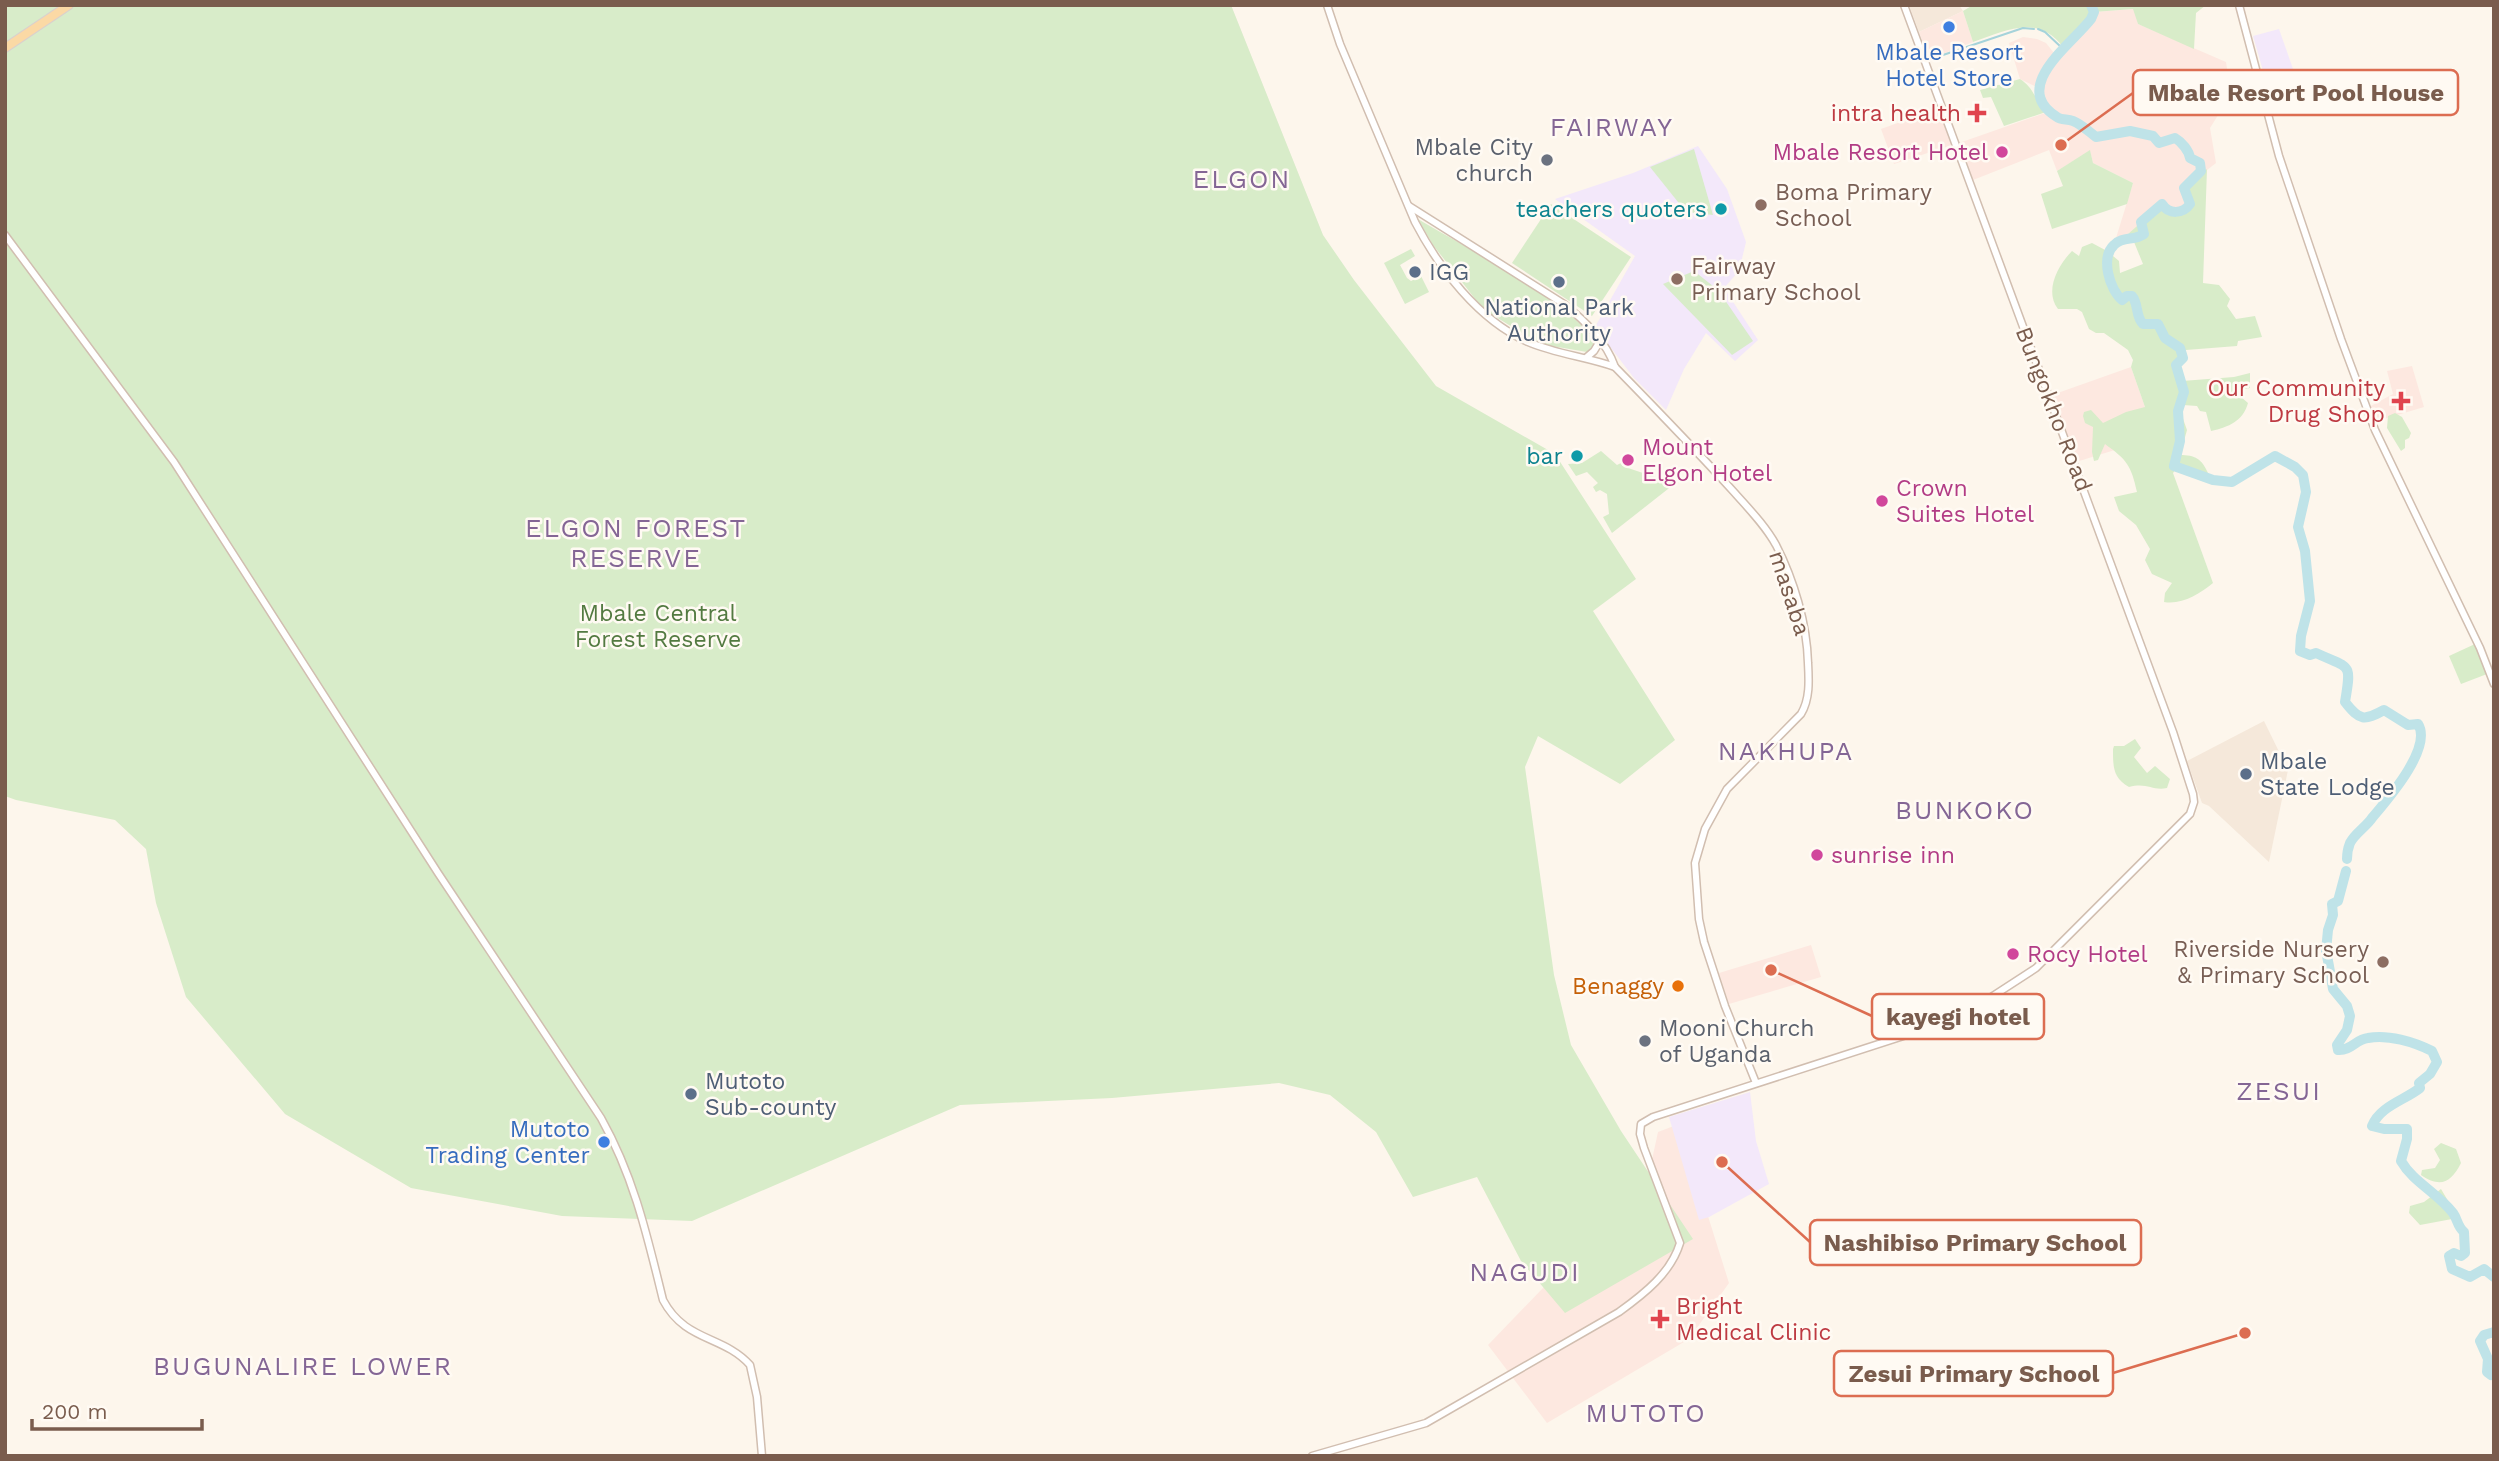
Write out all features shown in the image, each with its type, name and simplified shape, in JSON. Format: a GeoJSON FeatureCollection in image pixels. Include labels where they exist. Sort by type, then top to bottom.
{"type":"FeatureCollection","features":[{"type":"Feature","properties":{"kind":"main road"},"geometry":{"type":"LineString","coordinates":[[5,48],[69,5]]}},
{"type":"Feature","properties":{"kind":"street"},"geometry":{"type":"LineString","coordinates":[[1327,5],[1340,44],[1427,245],[1480,310],[1507,330],[1528,342],[1615,367]]}},
{"type":"Feature","properties":{"kind":"street","name":"Bungokho Road"},"geometry":{"type":"LineString","coordinates":[[1756,1083],[1945,1023],[1986,1002],[2036,968],[2190,814],[2194,802],[2173,732],[1904,5]]}},
{"type":"Feature","properties":{"kind":"street"},"geometry":{"type":"LineString","coordinates":[[2239,5],[2278,156],[2375,430],[2480,648],[2494,684]]}},
{"type":"Feature","properties":{"kind":"street"},"geometry":{"type":"LineString","coordinates":[[1409,206],[1582,318],[1615,367]]}},
{"type":"Feature","properties":{"kind":"street"},"geometry":{"type":"LineString","coordinates":[[5,235],[174,462],[438,873],[601,1118],[618,1149],[639,1203],[663,1300],[682,1325],[691,1332],[734,1353],[750,1365],[757,1397],[762,1456]]}},
{"type":"Feature","properties":{"kind":"street"},"geometry":{"type":"LineString","coordinates":[[1587,357],[1600,341]]}},
{"type":"Feature","properties":{"kind":"street","name":"masaba"},"geometry":{"type":"LineString","coordinates":[[1615,367],[1759,520],[1776,545],[1804,628],[1808,663],[1808,698],[1805,706],[1801,714],[1727,789],[1705,829],[1695,863],[1699,919],[1704,942],[1725,1006],[1756,1083]]}},
{"type":"Feature","properties":{"kind":"street"},"geometry":{"type":"LineString","coordinates":[[1312,1456],[1426,1423],[1619,1312],[1644,1293],[1670,1265],[1680,1243],[1644,1149],[1640,1134],[1641,1124],[1653,1117],[1756,1083]]}},
{"type":"Feature","properties":{"kind":"shaded area"},"geometry":{"type":"Polygon","coordinates":[[[1909,5],[1959,5],[1963,11],[1919,32],[1909,5]]]}},
{"type":"Feature","properties":{"kind":"shaded area"},"geometry":{"type":"Polygon","coordinates":[[[2134,9],[2138,24],[2226,62],[2230,88],[2256,84],[2261,102],[2232,112],[2220,112],[2210,128],[2216,163],[2184,188],[2190,204],[2185,210],[2175,212],[2162,205],[2128,234],[2116,238],[2133,183],[2093,163],[2090,151],[2057,171],[2049,150],[1973,180],[1959,143],[2045,113],[2038,103],[2039,88],[2020,79],[2009,43],[2023,37],[2037,39],[2046,43],[2054,53],[2063,47],[2094,12],[2134,9]]]}},
{"type":"Feature","properties":{"kind":"shaded area"},"geometry":{"type":"Polygon","coordinates":[[[1963,11],[1973,42],[1932,58],[1928,57],[1919,32],[1963,11]]]}},
{"type":"Feature","properties":{"kind":"shaded area"},"geometry":{"type":"Polygon","coordinates":[[[2279,29],[2298,83],[2268,88],[2253,36],[2279,29]]]}},
{"type":"Feature","properties":{"kind":"shaded area"},"geometry":{"type":"Polygon","coordinates":[[[1939,108],[1952,145],[1894,164],[1881,129],[1939,108]]]}},
{"type":"Feature","properties":{"kind":"shaded area","name":"Fairway Primary School"},"geometry":{"type":"Polygon","coordinates":[[[1698,146],[1727,189],[1746,242],[1739,271],[1724,288],[1758,340],[1735,361],[1706,333],[1684,369],[1666,410],[1634,378],[1595,327],[1635,256],[1555,199],[1633,173],[1698,146]]]}},
{"type":"Feature","properties":{"kind":"shaded area"},"geometry":{"type":"Polygon","coordinates":[[[2412,366],[2424,407],[2374,422],[2369,407],[2393,394],[2387,371],[2412,366]]]}},
{"type":"Feature","properties":{"kind":"shaded area"},"geometry":{"type":"Polygon","coordinates":[[[2131,367],[2145,407],[2131,445],[2076,462],[2052,395],[2131,367]]]}},
{"type":"Feature","properties":{"kind":"shaded area"},"geometry":{"type":"Polygon","coordinates":[[[2264,721],[2288,770],[2269,862],[2209,806],[2202,803],[2187,761],[2264,721]]]}},
{"type":"Feature","properties":{"kind":"shaded area"},"geometry":{"type":"Polygon","coordinates":[[[1811,945],[1821,977],[1729,1004],[1719,973],[1811,945]]]}},
{"type":"Feature","properties":{"kind":"shaded area"},"geometry":{"type":"Polygon","coordinates":[[[1750,1092],[1756,1141],[1769,1184],[1699,1220],[1669,1117],[1750,1092]]]}},
{"type":"Feature","properties":{"kind":"shaded area"},"geometry":{"type":"Polygon","coordinates":[[[1679,1124],[1729,1283],[1689,1339],[1547,1423],[1488,1345],[1567,1263],[1645,1192],[1658,1132],[1679,1124]]]}},
{"type":"Feature","properties":{"kind":"green space","name":"Mbale Central Forest Reserve"},"geometry":{"type":"Polygon","coordinates":[[[5,5],[1231,5],[1323,235],[1354,280],[1436,386],[1555,454],[1636,579],[1593,611],[1675,740],[1620,784],[1538,736],[1525,767],[1554,975],[1571,1045],[1621,1131],[1693,1239],[1565,1313],[1521,1261],[1477,1177],[1413,1197],[1376,1132],[1330,1095],[1279,1083],[1112,1098],[960,1105],[692,1221],[562,1216],[411,1188],[285,1114],[186,997],[156,903],[146,849],[115,820],[5,796],[5,5]]]}},
{"type":"Feature","properties":{"kind":"green space"},"geometry":{"type":"Polygon","coordinates":[[[1973,5],[2206,5],[2196,13],[2194,49],[2138,24],[2133,9],[2094,12],[2063,47],[2043,30],[2032,28],[2009,30],[1973,42],[1963,11],[1973,5]]]}},
{"type":"Feature","properties":{"kind":"green space"},"geometry":{"type":"Polygon","coordinates":[[[2020,79],[2029,87],[2046,112],[2004,126],[1991,97],[1983,98],[1980,90],[2020,79]]]}},
{"type":"Feature","properties":{"kind":"green space"},"geometry":{"type":"Polygon","coordinates":[[[1694,149],[1713,215],[1686,212],[1650,167],[1694,149]]]}},
{"type":"Feature","properties":{"kind":"green space"},"geometry":{"type":"Polygon","coordinates":[[[2090,150],[2093,163],[2133,183],[2127,204],[2052,229],[2041,194],[2063,186],[2057,171],[2090,150]]]}},
{"type":"Feature","properties":{"kind":"green space"},"geometry":{"type":"Polygon","coordinates":[[[2207,169],[2203,283],[2219,285],[2230,299],[2227,306],[2236,319],[2255,316],[2262,337],[2238,341],[2237,346],[2186,350],[2181,353],[2183,358],[2179,365],[2182,381],[2234,377],[2250,373],[2250,388],[2234,391],[2248,403],[2243,414],[2229,425],[2211,431],[2206,412],[2200,411],[2197,406],[2183,405],[2182,416],[2187,430],[2180,455],[2197,459],[2208,473],[2194,477],[2176,469],[2173,473],[2213,583],[2190,598],[2164,602],[2165,593],[2172,583],[2152,574],[2145,560],[2150,549],[2136,525],[2119,511],[2114,497],[2137,492],[2133,475],[2123,459],[2105,444],[2098,460],[2094,461],[2093,427],[2085,423],[2083,416],[2084,412],[2091,410],[2103,423],[2145,407],[2131,367],[2133,360],[2128,350],[2104,333],[2089,329],[2082,312],[2077,309],[2058,309],[2052,294],[2054,278],[2072,251],[2079,256],[2082,247],[2092,243],[2107,251],[2116,238],[2128,234],[2162,204],[2169,210],[2185,210],[2190,204],[2184,188],[2207,169]],[[2124,241],[2115,246],[2113,256],[2119,261],[2120,273],[2143,264],[2134,242],[2124,241]]]}},
{"type":"Feature","properties":{"kind":"green space"},"geometry":{"type":"Polygon","coordinates":[[[1551,204],[1631,257],[1592,316],[1512,263],[1551,204]]]}},
{"type":"Feature","properties":{"kind":"green space"},"geometry":{"type":"Polygon","coordinates":[[[1418,219],[1514,276],[1564,310],[1583,326],[1594,341],[1593,349],[1587,352],[1540,344],[1483,309],[1433,245],[1418,219]]]}},
{"type":"Feature","properties":{"kind":"green space"},"geometry":{"type":"Polygon","coordinates":[[[1411,249],[1415,256],[1400,265],[1411,281],[1421,276],[1429,292],[1405,304],[1384,263],[1411,249]]]}},
{"type":"Feature","properties":{"kind":"green space"},"geometry":{"type":"Polygon","coordinates":[[[1694,271],[1718,290],[1753,341],[1732,355],[1663,284],[1694,271]]]}},
{"type":"Feature","properties":{"kind":"green space"},"geometry":{"type":"Polygon","coordinates":[[[2395,413],[2402,417],[2411,433],[2401,451],[2387,428],[2388,416],[2395,413]]]}},
{"type":"Feature","properties":{"kind":"green space"},"geometry":{"type":"Polygon","coordinates":[[[1601,451],[1617,465],[1621,463],[1625,467],[1673,485],[1612,533],[1603,517],[1609,514],[1607,494],[1600,490],[1596,492],[1593,487],[1598,483],[1587,472],[1576,476],[1568,464],[1582,463],[1601,451]]]}},
{"type":"Feature","properties":{"kind":"green space"},"geometry":{"type":"Polygon","coordinates":[[[2475,644],[2487,674],[2461,684],[2449,656],[2475,644]]]}},
{"type":"Feature","properties":{"kind":"green space"},"geometry":{"type":"Polygon","coordinates":[[[2135,739],[2141,748],[2134,757],[2147,773],[2155,766],[2170,779],[2167,788],[2140,785],[2129,787],[2117,776],[2113,761],[2114,746],[2124,746],[2135,739]]]}},
{"type":"Feature","properties":{"kind":"green space"},"geometry":{"type":"Polygon","coordinates":[[[2441,1143],[2456,1149],[2461,1163],[2449,1179],[2439,1182],[2421,1175],[2422,1170],[2435,1168],[2440,1160],[2434,1149],[2441,1143]]]}},
{"type":"Feature","properties":{"kind":"green space"},"geometry":{"type":"Polygon","coordinates":[[[2441,1189],[2454,1211],[2452,1219],[2420,1225],[2409,1213],[2410,1206],[2424,1202],[2441,1189]]]}},
{"type":"Feature","properties":{"kind":"waterway"},"geometry":{"type":"LineString","coordinates":[[2091,5],[2094,12],[2091,19],[2059,53],[2042,79],[2039,93],[2044,105],[2060,119],[2076,122],[2096,137],[2130,131],[2153,136],[2159,143],[2175,138],[2185,147],[2190,158],[2200,163],[2201,171],[2184,188],[2190,204],[2180,211],[2168,210],[2162,204],[2141,222],[2144,234],[2114,245],[2107,265],[2114,289],[2122,300],[2132,296],[2143,324],[2158,324],[2165,338],[2180,348],[2183,358],[2176,365],[2184,392],[2178,411],[2180,441],[2174,466],[2213,480],[2232,482],[2275,456],[2295,467],[2303,475],[2306,492],[2298,527],[2305,551],[2310,601],[2300,651],[2310,655],[2316,653],[2346,668],[2348,679],[2345,702],[2359,716],[2372,716],[2384,710],[2408,725],[2418,724],[2421,734],[2414,760],[2388,799],[2352,839],[2347,859]]}},
{"type":"Feature","properties":{"kind":"waterway"},"geometry":{"type":"LineString","coordinates":[[1940,56],[2023,28],[2034,29]]}},
{"type":"Feature","properties":{"kind":"waterway"},"geometry":{"type":"LineString","coordinates":[[2038,29],[2061,47]]}},
{"type":"Feature","properties":{"kind":"waterway"},"geometry":{"type":"LineString","coordinates":[[2346,871],[2338,901],[2332,904],[2333,915],[2326,951],[2333,989],[2347,1006],[2350,1016],[2347,1030],[2337,1045],[2338,1050],[2346,1049],[2364,1039],[2384,1037],[2409,1042],[2432,1051],[2437,1062],[2430,1074],[2419,1083],[2420,1088],[2387,1108],[2372,1126],[2407,1129],[2401,1161],[2412,1175],[2447,1206],[2464,1232],[2465,1253],[2461,1256],[2454,1253],[2449,1256],[2452,1269],[2470,1277],[2484,1269],[2494,1277]]}},
{"type":"Feature","properties":{"kind":"waterway"},"geometry":{"type":"LineString","coordinates":[[2494,1332],[2484,1335],[2480,1341],[2488,1359],[2487,1372],[2491,1375],[2494,1372]]}},
{"type":"Feature","properties":{"kind":"place","name":"Mbale Resort Hotel Store"},"geometry":{"type":"Point","coordinates":[1949,27]}},
{"type":"Feature","properties":{"kind":"place","name":"intra health"},"geometry":{"type":"Point","coordinates":[1977,113]}},
{"type":"Feature","properties":{"kind":"place","name":"Mbale Resort Pool House"},"geometry":{"type":"Point","coordinates":[2061,145]}},
{"type":"Feature","properties":{"kind":"place","name":"Mbale Resort Hotel"},"geometry":{"type":"Point","coordinates":[2002,152]}},
{"type":"Feature","properties":{"kind":"place","name":"Mbale City church"},"geometry":{"type":"Point","coordinates":[1547,160]}},
{"type":"Feature","properties":{"kind":"place","name":"Boma Primary School"},"geometry":{"type":"Point","coordinates":[1761,205]}},
{"type":"Feature","properties":{"kind":"place","name":"teachers quoters"},"geometry":{"type":"Point","coordinates":[1721,209]}},
{"type":"Feature","properties":{"kind":"place","name":"IGG"},"geometry":{"type":"Point","coordinates":[1415,272]}},
{"type":"Feature","properties":{"kind":"place","name":"Fairway Primary School"},"geometry":{"type":"Point","coordinates":[1677,279]}},
{"type":"Feature","properties":{"kind":"place","name":"National Park Authority"},"geometry":{"type":"Point","coordinates":[1559,282]}},
{"type":"Feature","properties":{"kind":"place","name":"Our Community Drug Shop"},"geometry":{"type":"Point","coordinates":[2401,401]}},
{"type":"Feature","properties":{"kind":"place","name":"bar"},"geometry":{"type":"Point","coordinates":[1577,456]}},
{"type":"Feature","properties":{"kind":"place","name":"Mount Elgon Hotel"},"geometry":{"type":"Point","coordinates":[1628,460]}},
{"type":"Feature","properties":{"kind":"place","name":"Crown Suites Hotel"},"geometry":{"type":"Point","coordinates":[1882,501]}},
{"type":"Feature","properties":{"kind":"place","name":"Mbale State Lodge"},"geometry":{"type":"Point","coordinates":[2246,774]}},
{"type":"Feature","properties":{"kind":"place","name":"sunrise inn"},"geometry":{"type":"Point","coordinates":[1817,855]}},
{"type":"Feature","properties":{"kind":"place","name":"Rocy Hotel"},"geometry":{"type":"Point","coordinates":[2013,954]}},
{"type":"Feature","properties":{"kind":"place","name":"Riverside Nursery & Primary School"},"geometry":{"type":"Point","coordinates":[2383,962]}},
{"type":"Feature","properties":{"kind":"place","name":"kayegi hotel"},"geometry":{"type":"Point","coordinates":[1771,970]}},
{"type":"Feature","properties":{"kind":"place","name":"Benaggy"},"geometry":{"type":"Point","coordinates":[1678,986]}},
{"type":"Feature","properties":{"kind":"place","name":"Mooni Church of Uganda"},"geometry":{"type":"Point","coordinates":[1645,1041]}},
{"type":"Feature","properties":{"kind":"place","name":"Mutoto Sub-county"},"geometry":{"type":"Point","coordinates":[691,1094]}},
{"type":"Feature","properties":{"kind":"place","name":"Mutoto Trading Center"},"geometry":{"type":"Point","coordinates":[604,1142]}},
{"type":"Feature","properties":{"kind":"place","name":"Nashibiso Primary School"},"geometry":{"type":"Point","coordinates":[1722,1162]}},
{"type":"Feature","properties":{"kind":"place","name":"Bright Medical Clinic"},"geometry":{"type":"Point","coordinates":[1660,1319]}},
{"type":"Feature","properties":{"kind":"place","name":"Zesui Primary School"},"geometry":{"type":"Point","coordinates":[2245,1333]}},
{"type":"Feature","properties":{"kind":"district","name":"FAIRWAY"},"geometry":{"type":"Point","coordinates":[1612,127]}},
{"type":"Feature","properties":{"kind":"district","name":"ELGON"},"geometry":{"type":"Point","coordinates":[1242,179]}},
{"type":"Feature","properties":{"kind":"district","name":"ELGON FOREST RESERVE"},"geometry":{"type":"Point","coordinates":[636,543]}},
{"type":"Feature","properties":{"kind":"district","name":"NAKHUPA"},"geometry":{"type":"Point","coordinates":[1786,751]}},
{"type":"Feature","properties":{"kind":"district","name":"BUNKOKO"},"geometry":{"type":"Point","coordinates":[1965,810]}},
{"type":"Feature","properties":{"kind":"district","name":"ZESUI"},"geometry":{"type":"Point","coordinates":[2279,1091]}},
{"type":"Feature","properties":{"kind":"district","name":"NAGUDI"},"geometry":{"type":"Point","coordinates":[1525,1272]}},
{"type":"Feature","properties":{"kind":"district","name":"BUGUNALIRE LOWER"},"geometry":{"type":"Point","coordinates":[303,1366]}},
{"type":"Feature","properties":{"kind":"district","name":"MUTOTO"},"geometry":{"type":"Point","coordinates":[1646,1413]}}]}
